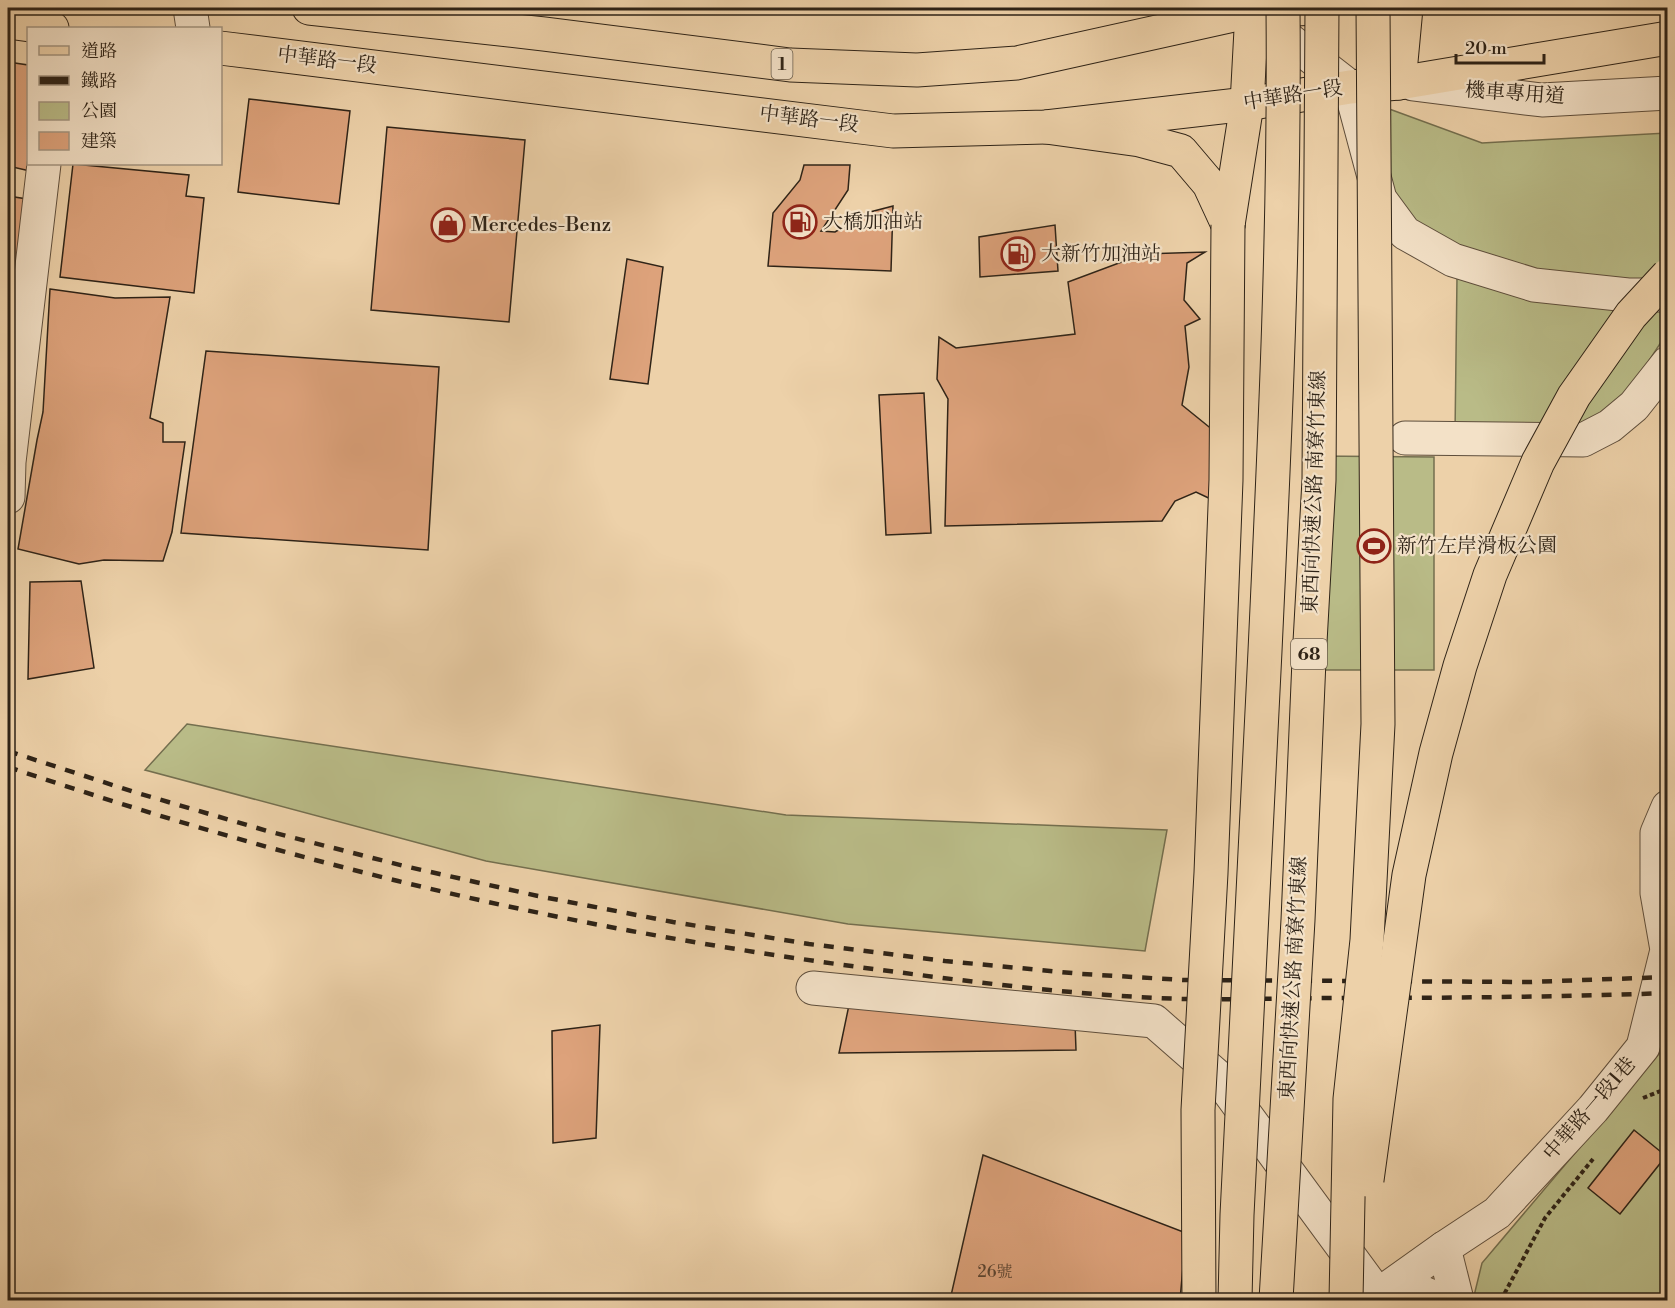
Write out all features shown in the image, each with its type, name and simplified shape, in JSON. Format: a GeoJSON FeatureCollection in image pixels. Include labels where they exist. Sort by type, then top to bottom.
{"type":"FeatureCollection","features":[{"type":"Feature","properties":{"kind":"main road","name":"1"},"geometry":{"type":"LineString","coordinates":[[309,8],[544,34],[790,65],[917,70],[1017,63],[1262,9],[1317,8]]}},
{"type":"Feature","properties":{"kind":"main road","name":"東西向快速公路 南寮竹東線"},"geometry":{"type":"LineString","coordinates":[[1276,1300],[1319,480],[1322,8]]}},
{"type":"Feature","properties":{"kind":"main road"},"geometry":{"type":"LineString","coordinates":[[1346,1300],[1350,1099],[1366,940],[1378,724],[1373,8]]}},
{"type":"Feature","properties":{"kind":"main road"},"geometry":{"type":"LineString","coordinates":[[1399,83],[1406,8]]}},
{"type":"Feature","properties":{"kind":"main road"},"geometry":{"type":"LineString","coordinates":[[1199,1300],[1198,1110],[1211,861],[1226,480],[1228,225],[1262,9]]}},
{"type":"Feature","properties":{"kind":"main road","name":"68"},"geometry":{"type":"LineString","coordinates":[[1236,1300],[1279,329],[1284,87],[1262,9]]}},
{"type":"Feature","properties":{"kind":"main road"},"geometry":{"type":"LineString","coordinates":[[8,22],[45,27]]}},
{"type":"Feature","properties":{"kind":"main road","name":"中華路一段"},"geometry":{"type":"LineString","coordinates":[[222,48],[892,131],[1046,127],[1247,104],[1350,87],[1399,83],[1668,38]]}},
{"type":"Feature","properties":{"kind":"main road"},"geometry":{"type":"LineString","coordinates":[[1046,127],[1140,140],[1181,151],[1209,184],[1228,225]]}},
{"type":"Feature","properties":{"kind":"main road"},"geometry":{"type":"LineString","coordinates":[[1370,1299],[1408,875],[1436,753],[1460,666],[1490,575],[1538,462],[1574,396],[1631,315],[1668,275]]}},
{"type":"Feature","properties":{"kind":"street"},"geometry":{"type":"LineString","coordinates":[[190,8],[193,27]]}},
{"type":"Feature","properties":{"kind":"street"},"geometry":{"type":"LineString","coordinates":[[1262,9],[1350,87],[1380,199],[1405,233],[1453,260],[1534,285],[1628,295],[1668,294]]}},
{"type":"Feature","properties":{"kind":"street","name":"機車專用道"},"geometry":{"type":"LineString","coordinates":[[1399,83],[1542,100],[1668,93]]}},
{"type":"Feature","properties":{"kind":"street"},"geometry":{"type":"LineString","coordinates":[[8,497],[18,295],[44,165]]}},
{"type":"Feature","properties":{"kind":"street"},"geometry":{"type":"LineString","coordinates":[[1405,438],[1583,440],[1610,426],[1635,405],[1668,363]]}},
{"type":"Feature","properties":{"kind":"street","name":"中華路一段1巷"},"geometry":{"type":"LineString","coordinates":[[1370,1299],[1497,1213],[1593,1109],[1643,1047],[1667,950],[1657,893],[1657,833],[1668,807]]}},
{"type":"Feature","properties":{"kind":"street"},"geometry":{"type":"LineString","coordinates":[[813,988],[1154,1021],[1218,1077],[1370,1299],[1413,1289],[1440,1300]]}},
{"type":"Feature","properties":{"kind":"street"},"geometry":{"type":"LineString","coordinates":[[1444,1248],[1457,1300]]}},
{"type":"Feature","properties":{"kind":"path"},"geometry":{"type":"LineString","coordinates":[[1642,1098],[1668,1088]]}},
{"type":"Feature","properties":{"kind":"path"},"geometry":{"type":"LineString","coordinates":[[1501,1300],[1545,1218],[1597,1154]]}},
{"type":"Feature","properties":{"kind":"green space"},"geometry":{"type":"Polygon","coordinates":[[[1362,99],[1482,143],[1667,133],[1667,280],[1535,278],[1415,227],[1385,184],[1362,99]]]}},
{"type":"Feature","properties":{"kind":"green space"},"geometry":{"type":"Polygon","coordinates":[[[1457,277],[1667,306],[1667,333],[1630,390],[1581,427],[1455,434],[1457,277]]]}},
{"type":"Feature","properties":{"kind":"green space","name":"新竹左岸滑板公園"},"geometry":{"type":"Polygon","coordinates":[[[1314,456],[1434,457],[1434,670],[1314,670],[1314,456]]]}},
{"type":"Feature","properties":{"kind":"green space"},"geometry":{"type":"Polygon","coordinates":[[[187,724],[786,815],[1167,830],[1145,951],[848,924],[486,861],[145,770],[187,724]]]}},
{"type":"Feature","properties":{"kind":"green space"},"geometry":{"type":"Polygon","coordinates":[[[1667,1030],[1667,1300],[1473,1300],[1482,1263],[1664,1048],[1667,1030]]]}},
{"type":"Feature","properties":{"kind":"building"},"geometry":{"type":"Polygon","coordinates":[[[8,62],[27,65],[27,165],[30,165],[30,171],[8,166],[8,62]]]}},
{"type":"Feature","properties":{"kind":"building"},"geometry":{"type":"Polygon","coordinates":[[[249,99],[350,111],[339,204],[238,192],[249,99]]]}},
{"type":"Feature","properties":{"kind":"building","name":"Mercedes-Benz"},"geometry":{"type":"Polygon","coordinates":[[[387,127],[525,140],[509,322],[371,310],[387,127]]]}},
{"type":"Feature","properties":{"kind":"building"},"geometry":{"type":"Polygon","coordinates":[[[73,165],[189,175],[186,196],[204,198],[194,293],[60,277],[73,165]]]}},
{"type":"Feature","properties":{"kind":"building","name":"大橋加油站"},"geometry":{"type":"Polygon","coordinates":[[[804,165],[850,165],[848,190],[821,231],[835,232],[870,212],[893,206],[891,271],[768,266],[773,213],[800,180],[804,165]]]}},
{"type":"Feature","properties":{"kind":"building"},"geometry":{"type":"Polygon","coordinates":[[[8,196],[27,199],[18,264],[8,261],[8,196]]]}},
{"type":"Feature","properties":{"kind":"building","name":"大新竹加油站"},"geometry":{"type":"Polygon","coordinates":[[[1055,225],[1058,271],[980,277],[979,237],[1055,225]]]}},
{"type":"Feature","properties":{"kind":"building"},"geometry":{"type":"Polygon","coordinates":[[[1205,252],[1187,263],[1184,300],[1200,319],[1185,326],[1189,367],[1182,405],[1219,435],[1215,501],[1196,492],[1175,501],[1162,521],[945,526],[948,399],[937,379],[939,337],[956,348],[1075,334],[1068,282],[1143,254],[1205,252]]]}},
{"type":"Feature","properties":{"kind":"building"},"geometry":{"type":"Polygon","coordinates":[[[627,259],[663,267],[648,384],[610,379],[627,259]]]}},
{"type":"Feature","properties":{"kind":"building"},"geometry":{"type":"Polygon","coordinates":[[[50,289],[115,298],[170,297],[150,418],[163,423],[163,442],[185,442],[172,532],[163,561],[104,560],[79,564],[18,549],[43,412],[50,289]]]}},
{"type":"Feature","properties":{"kind":"building"},"geometry":{"type":"Polygon","coordinates":[[[8,294],[10,294],[22,352],[8,352],[8,294]]]}},
{"type":"Feature","properties":{"kind":"building"},"geometry":{"type":"Polygon","coordinates":[[[206,351],[439,367],[428,550],[181,533],[206,351]]]}},
{"type":"Feature","properties":{"kind":"building"},"geometry":{"type":"Polygon","coordinates":[[[924,393],[931,533],[886,535],[879,395],[924,393]]]}},
{"type":"Feature","properties":{"kind":"building"},"geometry":{"type":"Polygon","coordinates":[[[81,581],[94,668],[28,679],[30,582],[81,581]]]}},
{"type":"Feature","properties":{"kind":"building"},"geometry":{"type":"Polygon","coordinates":[[[849,1005],[1075,1023],[1076,1050],[839,1053],[849,1005]]]}},
{"type":"Feature","properties":{"kind":"building"},"geometry":{"type":"Polygon","coordinates":[[[600,1025],[596,1138],[553,1143],[552,1031],[600,1025]]]}},
{"type":"Feature","properties":{"kind":"building"},"geometry":{"type":"Polygon","coordinates":[[[1634,1130],[1666,1156],[1620,1214],[1588,1188],[1634,1130]]]}},
{"type":"Feature","properties":{"kind":"building"},"geometry":{"type":"Polygon","coordinates":[[[983,1155],[1186,1233],[1180,1300],[950,1300],[983,1155]]]}},
{"type":"Feature","properties":{"kind":"railway"},"geometry":{"type":"LineString","coordinates":[[8,751],[134,792],[271,832],[404,866],[538,896],[673,922],[809,944],[945,961],[1082,974],[1184,980],[1529,982],[1668,977]]}},
{"type":"Feature","properties":{"kind":"railway"},"geometry":{"type":"LineString","coordinates":[[8,767],[201,828],[398,881],[578,921],[820,962],[1032,988],[1185,999],[1502,997],[1668,993]]}},
{"type":"Feature","properties":{"kind":"place","name":"大橋加油站"},"geometry":{"type":"Point","coordinates":[800,222]}},
{"type":"Feature","properties":{"kind":"place","name":"Mercedes-Benz"},"geometry":{"type":"Point","coordinates":[448,225]}},
{"type":"Feature","properties":{"kind":"place","name":"大新竹加油站"},"geometry":{"type":"Point","coordinates":[1018,254]}},
{"type":"Feature","properties":{"kind":"place","name":"新竹左岸滑板公園"},"geometry":{"type":"Point","coordinates":[1374,546]}}]}
